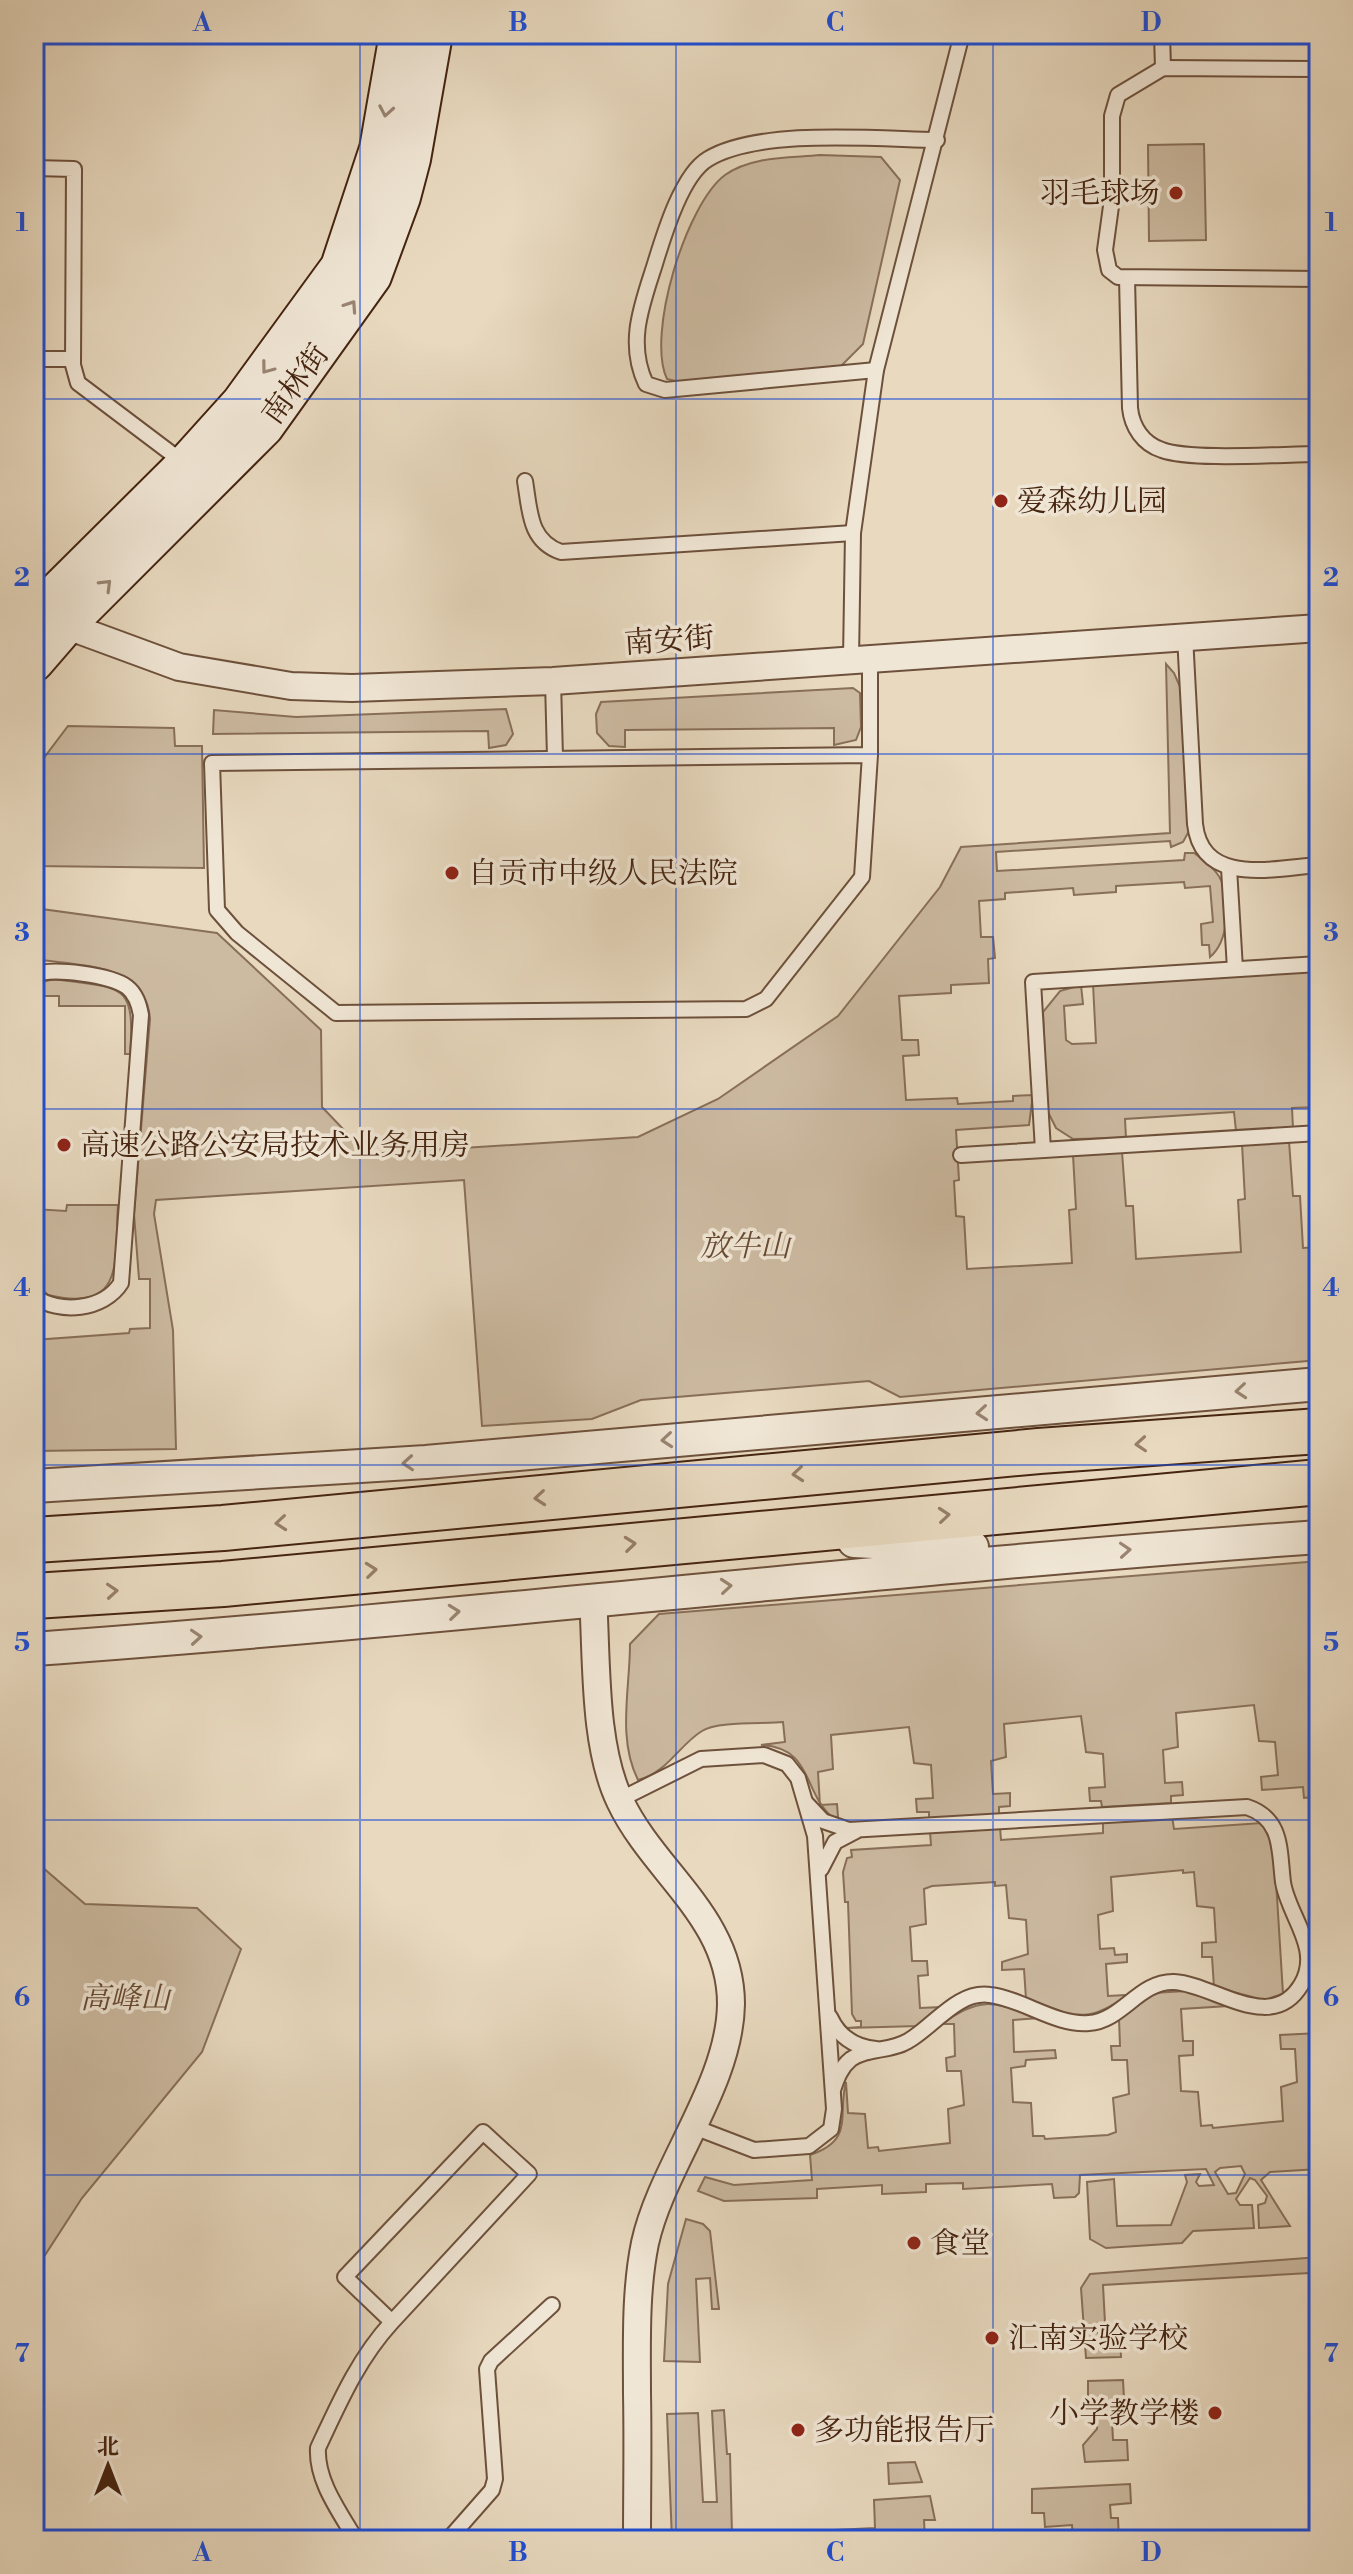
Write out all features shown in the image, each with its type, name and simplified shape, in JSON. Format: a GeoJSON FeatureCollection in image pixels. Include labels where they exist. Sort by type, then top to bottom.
{"type":"FeatureCollection","features":[{"type":"Feature","properties":{"kind":"highway"},"geometry":{"type":"LineString","coordinates":[[34,1540],[223,1528],[1039,1451],[1319,1431]]}},
{"type":"Feature","properties":{"kind":"highway"},"geometry":{"type":"LineString","coordinates":[[34,1596],[223,1584],[1299,1484]]}},
{"type":"Feature","properties":{"kind":"main road","name":"南林街"},"geometry":{"type":"LineString","coordinates":[[34,662],[42,617],[241,403],[340,267],[379,149],[399,34]]}},
{"type":"Feature","properties":{"kind":"main road","name":"南林街"},"geometry":{"type":"LineString","coordinates":[[42,617],[264,427],[372,276],[408,171],[433,34]]}},
{"type":"Feature","properties":{"kind":"street","name":"南安街"},"geometry":{"type":"LineString","coordinates":[[42,617],[179,667],[291,686],[553,681],[1319,628]]}},
{"type":"Feature","properties":{"kind":"street"},"geometry":{"type":"LineString","coordinates":[[34,1486],[426,1462],[1319,1384]]}},
{"type":"Feature","properties":{"kind":"street"},"geometry":{"type":"LineString","coordinates":[[704,1436],[1039,1451]]}},
{"type":"Feature","properties":{"kind":"street"},"geometry":{"type":"LineString","coordinates":[[727,1535],[1088,1553]]}},
{"type":"Feature","properties":{"kind":"street"},"geometry":{"type":"LineString","coordinates":[[34,1649],[234,1635],[593,1598],[1088,1553],[1319,1537]]}},
{"type":"Feature","properties":{"kind":"street"},"geometry":{"type":"LineString","coordinates":[[593,1598],[609,1772],[619,1800],[637,1832],[709,1923],[728,1977],[731,2005],[727,2035],[694,2127],[650,2229],[639,2285],[637,2540]]}},
{"type":"Feature","properties":{"kind":"lane"},"geometry":{"type":"LineString","coordinates":[[870,755],[212,763],[217,910],[237,933],[336,1013],[746,1009],[766,999],[862,877],[870,755],[860,658],[853,533],[876,370],[962,34]]}},
{"type":"Feature","properties":{"kind":"lane"},"geometry":{"type":"LineString","coordinates":[[1162,34],[1163,68]]}},
{"type":"Feature","properties":{"kind":"lane"},"geometry":{"type":"LineString","coordinates":[[1319,69],[1163,68],[1118,95],[1112,116],[1112,199],[1105,262],[1109,270],[1127,278],[1319,279]]}},
{"type":"Feature","properties":{"kind":"lane"},"geometry":{"type":"LineString","coordinates":[[876,370],[665,390],[646,384],[636,365],[636,329],[668,224],[688,183],[706,159],[741,147],[805,138],[937,140]]}},
{"type":"Feature","properties":{"kind":"lane"},"geometry":{"type":"LineString","coordinates":[[34,168],[74,169],[73,359],[78,383],[186,464]]}},
{"type":"Feature","properties":{"kind":"lane"},"geometry":{"type":"LineString","coordinates":[[1127,278],[1131,416],[1145,441],[1176,453],[1319,454]]}},
{"type":"Feature","properties":{"kind":"lane"},"geometry":{"type":"LineString","coordinates":[[34,359],[73,359]]}},
{"type":"Feature","properties":{"kind":"lane"},"geometry":{"type":"LineString","coordinates":[[525,481],[537,537],[546,546],[561,552],[853,533]]}},
{"type":"Feature","properties":{"kind":"lane"},"geometry":{"type":"LineString","coordinates":[[1185,636],[1196,833],[1213,861],[1229,868],[1319,865]]}},
{"type":"Feature","properties":{"kind":"lane"},"geometry":{"type":"LineString","coordinates":[[553,681],[555,758]]}},
{"type":"Feature","properties":{"kind":"lane"},"geometry":{"type":"LineString","coordinates":[[1229,868],[1235,969]]}},
{"type":"Feature","properties":{"kind":"lane"},"geometry":{"type":"LineString","coordinates":[[1043,1150],[1033,982],[1319,964]]}},
{"type":"Feature","properties":{"kind":"lane"},"geometry":{"type":"LineString","coordinates":[[34,968],[123,984],[135,997],[141,1015],[123,1276],[116,1291],[105,1300],[34,1308]]}},
{"type":"Feature","properties":{"kind":"lane"},"geometry":{"type":"LineString","coordinates":[[34,975],[52,971]]}},
{"type":"Feature","properties":{"kind":"lane"},"geometry":{"type":"LineString","coordinates":[[961,1155],[1319,1133]]}},
{"type":"Feature","properties":{"kind":"lane"},"geometry":{"type":"LineString","coordinates":[[34,1296],[60,1306]]}},
{"type":"Feature","properties":{"kind":"lane"},"geometry":{"type":"LineString","coordinates":[[619,1800],[695,1759],[764,1755],[780,1760],[793,1770],[807,1804],[815,1836],[834,2122],[825,2137],[809,2146],[749,2149],[694,2127]]}},
{"type":"Feature","properties":{"kind":"lane"},"geometry":{"type":"LineString","coordinates":[[807,1804],[832,1825],[864,1829],[1247,1807],[1267,1819],[1279,1837],[1284,1887],[1306,1944],[1308,1959],[1306,1975],[1297,1990],[1281,2003],[1266,2007],[1248,2005],[1182,1983],[1167,1982],[1152,1986],[1105,2019],[1080,2023],[983,1994],[958,2003],[906,2043],[876,2049],[846,2064],[833,2090]]}},
{"type":"Feature","properties":{"kind":"lane"},"geometry":{"type":"LineString","coordinates":[[819,1879],[825,1857],[835,1842],[864,1829]]}},
{"type":"Feature","properties":{"kind":"lane"},"geometry":{"type":"LineString","coordinates":[[828,2013],[846,2039],[858,2046],[876,2049]]}},
{"type":"Feature","properties":{"kind":"lane"},"geometry":{"type":"LineString","coordinates":[[356,2540],[322,2477],[317,2463],[318,2448],[358,2365],[392,2322],[529,2174],[483,2132],[345,2277],[392,2322]]}},
{"type":"Feature","properties":{"kind":"lane"},"geometry":{"type":"LineString","coordinates":[[448,2540],[492,2490],[495,2479],[487,2369],[491,2361],[552,2305]]}},
{"type":"Feature","properties":{"kind":"green space","name":"羽毛球场"},"geometry":{"type":"Polygon","coordinates":[[[1204,144],[1206,240],[1149,241],[1148,145],[1204,144]]]}},
{"type":"Feature","properties":{"kind":"green space"},"geometry":{"type":"Polygon","coordinates":[[[820,155],[881,157],[900,180],[863,344],[841,366],[684,383],[667,379],[662,359],[666,303],[684,241],[710,190],[725,175],[747,164],[820,155]]]}},
{"type":"Feature","properties":{"kind":"green space","name":"放牛山"},"geometry":{"type":"Polygon","coordinates":[[[1166,664],[1181,689],[1189,831],[1183,842],[1171,847],[1170,841],[996,852],[997,871],[1184,860],[1185,853],[1194,853],[1216,872],[1224,889],[1226,921],[1216,950],[1210,957],[1209,945],[1202,945],[1201,924],[1213,922],[1210,886],[1185,888],[1184,882],[1116,886],[1116,892],[1074,895],[1073,888],[1005,893],[1005,899],[979,901],[981,937],[993,937],[995,958],[988,959],[989,983],[951,985],[951,993],[899,996],[902,1040],[918,1040],[919,1055],[903,1056],[906,1100],[957,1098],[958,1104],[1013,1101],[1013,1096],[1033,1095],[1029,1125],[956,1130],[959,1180],[954,1181],[956,1216],[964,1217],[967,1269],[1072,1263],[1069,1210],[1076,1209],[1073,1155],[1122,1152],[1126,1206],[1133,1206],[1136,1259],[1241,1252],[1238,1200],[1245,1199],[1242,1144],[1289,1141],[1293,1196],[1300,1196],[1303,1248],[1319,1247],[1319,1360],[900,1397],[869,1381],[641,1400],[592,1419],[482,1426],[464,1180],[156,1200],[154,1214],[173,1330],[176,1449],[34,1451],[34,1340],[129,1333],[130,1329],[150,1328],[150,1279],[139,1279],[134,1214],[150,1019],[146,1000],[123,977],[89,966],[34,959],[34,908],[217,933],[321,1030],[322,1107],[367,1154],[638,1137],[718,1099],[838,1016],[940,887],[961,847],[1170,833],[1166,664]]]}},
{"type":"Feature","properties":{"kind":"green space"},"geometry":{"type":"Polygon","coordinates":[[[853,688],[860,693],[861,727],[856,740],[834,745],[834,728],[625,730],[625,747],[609,746],[597,733],[596,714],[601,702],[853,688]]]}},
{"type":"Feature","properties":{"kind":"green space"},"geometry":{"type":"Polygon","coordinates":[[[506,709],[513,734],[506,745],[489,748],[488,731],[213,734],[214,710],[296,717],[506,709]]]}},
{"type":"Feature","properties":{"kind":"green space"},"geometry":{"type":"Polygon","coordinates":[[[68,726],[174,728],[175,746],[202,746],[204,868],[34,866],[34,771],[68,726]]]}},
{"type":"Feature","properties":{"kind":"green space"},"geometry":{"type":"Polygon","coordinates":[[[1319,971],[1319,1107],[1292,1108],[1293,1128],[1236,1131],[1234,1112],[1125,1119],[1126,1138],[1073,1139],[1056,1128],[1047,1110],[1043,1012],[1060,991],[1081,985],[1083,1004],[1064,1006],[1066,1040],[1072,1044],[1096,1043],[1093,984],[1319,971]]]}},
{"type":"Feature","properties":{"kind":"green space"},"geometry":{"type":"Polygon","coordinates":[[[54,979],[95,984],[119,992],[130,1012],[130,1054],[125,1054],[125,1006],[59,1006],[59,996],[34,996],[38,983],[54,979]]]}},
{"type":"Feature","properties":{"kind":"green space"},"geometry":{"type":"Polygon","coordinates":[[[67,1205],[118,1205],[115,1262],[111,1277],[104,1289],[92,1297],[74,1299],[48,1295],[34,1282],[34,1209],[66,1211],[67,1205]]]}},
{"type":"Feature","properties":{"kind":"green space"},"geometry":{"type":"Polygon","coordinates":[[[1319,1561],[1319,1790],[1312,1791],[1312,1797],[1304,1798],[1303,1787],[1262,1790],[1261,1777],[1278,1775],[1275,1742],[1259,1741],[1254,1705],[1176,1713],[1178,1747],[1163,1750],[1165,1783],[1182,1782],[1183,1795],[1171,1796],[1171,1803],[1102,1807],[1101,1801],[1090,1801],[1089,1788],[1105,1787],[1103,1754],[1086,1752],[1081,1716],[1004,1724],[1006,1757],[991,1761],[993,1794],[1010,1793],[1010,1806],[999,1807],[999,1814],[929,1819],[929,1812],[917,1812],[916,1799],[933,1798],[931,1765],[914,1763],[909,1727],[831,1735],[833,1769],[818,1772],[820,1802],[799,1763],[790,1754],[761,1745],[785,1742],[783,1722],[709,1728],[694,1737],[657,1771],[638,1780],[626,1730],[630,1644],[659,1614],[1319,1561]]]}},
{"type":"Feature","properties":{"kind":"green space"},"geometry":{"type":"Polygon","coordinates":[[[837,1804],[838,1817],[833,1818],[822,1805],[837,1804]]]}},
{"type":"Feature","properties":{"kind":"green space"},"geometry":{"type":"Polygon","coordinates":[[[1172,1816],[1174,1829],[1262,1823],[1274,1848],[1283,1994],[1264,2000],[1214,1987],[1212,1957],[1202,1957],[1202,1943],[1216,1942],[1214,1908],[1197,1906],[1194,1872],[1183,1873],[1183,1870],[1111,1877],[1113,1911],[1098,1915],[1100,1949],[1114,1948],[1115,1955],[1127,1954],[1127,1962],[1106,1964],[1108,1996],[1127,1995],[1100,2011],[1078,2015],[1026,1999],[1024,1969],[1002,1970],[1002,1962],[1028,1954],[1026,1920],[1009,1918],[1006,1885],[995,1886],[995,1882],[932,1886],[924,1889],[926,1924],[910,1927],[912,1961],[927,1961],[928,1975],[918,1976],[920,2008],[943,2007],[918,2026],[847,2028],[861,2027],[861,2021],[856,2021],[852,2014],[848,1902],[845,1902],[843,1872],[847,1858],[852,1857],[851,1850],[931,1845],[930,1832],[1000,1827],[1001,1840],[1103,1833],[1103,1820],[1172,1816]]]}},
{"type":"Feature","properties":{"kind":"green space","name":"高峰山"},"geometry":{"type":"Polygon","coordinates":[[[34,1860],[85,1904],[197,1908],[241,1949],[202,2052],[82,2198],[34,2272],[34,1860]]]}},
{"type":"Feature","properties":{"kind":"green space"},"geometry":{"type":"Polygon","coordinates":[[[1186,1991],[1229,2006],[1181,2009],[1183,2041],[1193,2041],[1193,2055],[1179,2056],[1181,2091],[1198,2092],[1201,2126],[1212,2125],[1213,2128],[1283,2121],[1281,2087],[1297,2082],[1295,2049],[1281,2049],[1280,2035],[1319,2033],[1319,2169],[1270,2172],[1261,2180],[1290,2226],[1259,2228],[1258,2205],[1265,2203],[1267,2196],[1250,2178],[1236,2199],[1240,2205],[1252,2205],[1254,2228],[1193,2231],[1182,2243],[1106,2248],[1090,2239],[1087,2182],[1114,2179],[1117,2226],[1171,2225],[1187,2182],[1185,2175],[1200,2174],[1196,2182],[1199,2186],[1214,2185],[1206,2169],[1080,2175],[1079,2193],[1075,2197],[1054,2198],[1052,2184],[963,2189],[963,2183],[926,2184],[926,2192],[882,2194],[882,2185],[817,2189],[817,2198],[724,2201],[698,2191],[705,2177],[734,2185],[812,2180],[810,2155],[833,2142],[842,2126],[846,2082],[848,2113],[865,2114],[868,2148],[878,2147],[879,2151],[950,2143],[948,2109],[964,2105],[961,2071],[947,2071],[946,2058],[955,2056],[954,2024],[942,2024],[979,2005],[1000,2005],[1040,2018],[1013,2020],[1014,2052],[1055,2050],[1056,2058],[1026,2060],[1025,2066],[1011,2068],[1013,2102],[1031,2103],[1033,2136],[1044,2136],[1045,2139],[1116,2132],[1113,2098],[1129,2094],[1127,2060],[1112,2060],[1111,2046],[1120,2046],[1119,2018],[1153,1993],[1186,1991]],[[1241,2166],[1220,2168],[1215,2172],[1228,2194],[1236,2193],[1245,2174],[1241,2166]]]}},
{"type":"Feature","properties":{"kind":"green space"},"geometry":{"type":"Polygon","coordinates":[[[686,2219],[703,2224],[710,2231],[719,2309],[712,2309],[710,2278],[696,2279],[700,2362],[664,2361],[668,2284],[686,2219]]]}},
{"type":"Feature","properties":{"kind":"green space"},"geometry":{"type":"Polygon","coordinates":[[[1319,2257],[1319,2287],[1310,2287],[1309,2273],[1103,2285],[1105,2323],[1098,2323],[1098,2336],[1120,2336],[1121,2357],[1086,2358],[1081,2288],[1090,2274],[1319,2257]]]}},
{"type":"Feature","properties":{"kind":"green space"},"geometry":{"type":"Polygon","coordinates":[[[1311,2297],[1319,2297],[1319,2427],[1311,2297]]]}},
{"type":"Feature","properties":{"kind":"green space"},"geometry":{"type":"Polygon","coordinates":[[[1123,2380],[1124,2399],[1111,2400],[1113,2440],[1127,2440],[1128,2460],[1085,2462],[1083,2445],[1097,2429],[1096,2410],[1088,2401],[1088,2381],[1123,2380]]]}},
{"type":"Feature","properties":{"kind":"green space"},"geometry":{"type":"Polygon","coordinates":[[[724,2410],[727,2454],[730,2454],[732,2535],[875,2528],[874,2500],[930,2496],[935,2520],[924,2520],[925,2540],[672,2540],[667,2414],[698,2413],[703,2502],[717,2502],[712,2411],[724,2410]]]}},
{"type":"Feature","properties":{"kind":"green space"},"geometry":{"type":"Polygon","coordinates":[[[915,2462],[922,2482],[889,2484],[888,2463],[915,2462]]]}},
{"type":"Feature","properties":{"kind":"green space"},"geometry":{"type":"Polygon","coordinates":[[[1130,2484],[1131,2503],[1110,2505],[1111,2518],[1118,2518],[1119,2540],[1073,2540],[1072,2525],[1045,2527],[1044,2513],[1032,2513],[1032,2489],[1130,2484]]]}},
{"type":"Feature","properties":{"kind":"place","name":"羽毛球场"},"geometry":{"type":"Point","coordinates":[1176,193]}},
{"type":"Feature","properties":{"kind":"place","name":"爱森幼儿园"},"geometry":{"type":"Point","coordinates":[1001,501]}},
{"type":"Feature","properties":{"kind":"place","name":"自贡市中级人民法院"},"geometry":{"type":"Point","coordinates":[452,873]}},
{"type":"Feature","properties":{"kind":"place","name":"高速公路公安局技术业务用房"},"geometry":{"type":"Point","coordinates":[64,1145]}},
{"type":"Feature","properties":{"kind":"place","name":"食堂"},"geometry":{"type":"Point","coordinates":[914,2243]}},
{"type":"Feature","properties":{"kind":"place","name":"汇南实验学校"},"geometry":{"type":"Point","coordinates":[992,2338]}},
{"type":"Feature","properties":{"kind":"place","name":"小学教学楼"},"geometry":{"type":"Point","coordinates":[1215,2413]}},
{"type":"Feature","properties":{"kind":"place","name":"多功能报告厅"},"geometry":{"type":"Point","coordinates":[798,2430]}}]}
